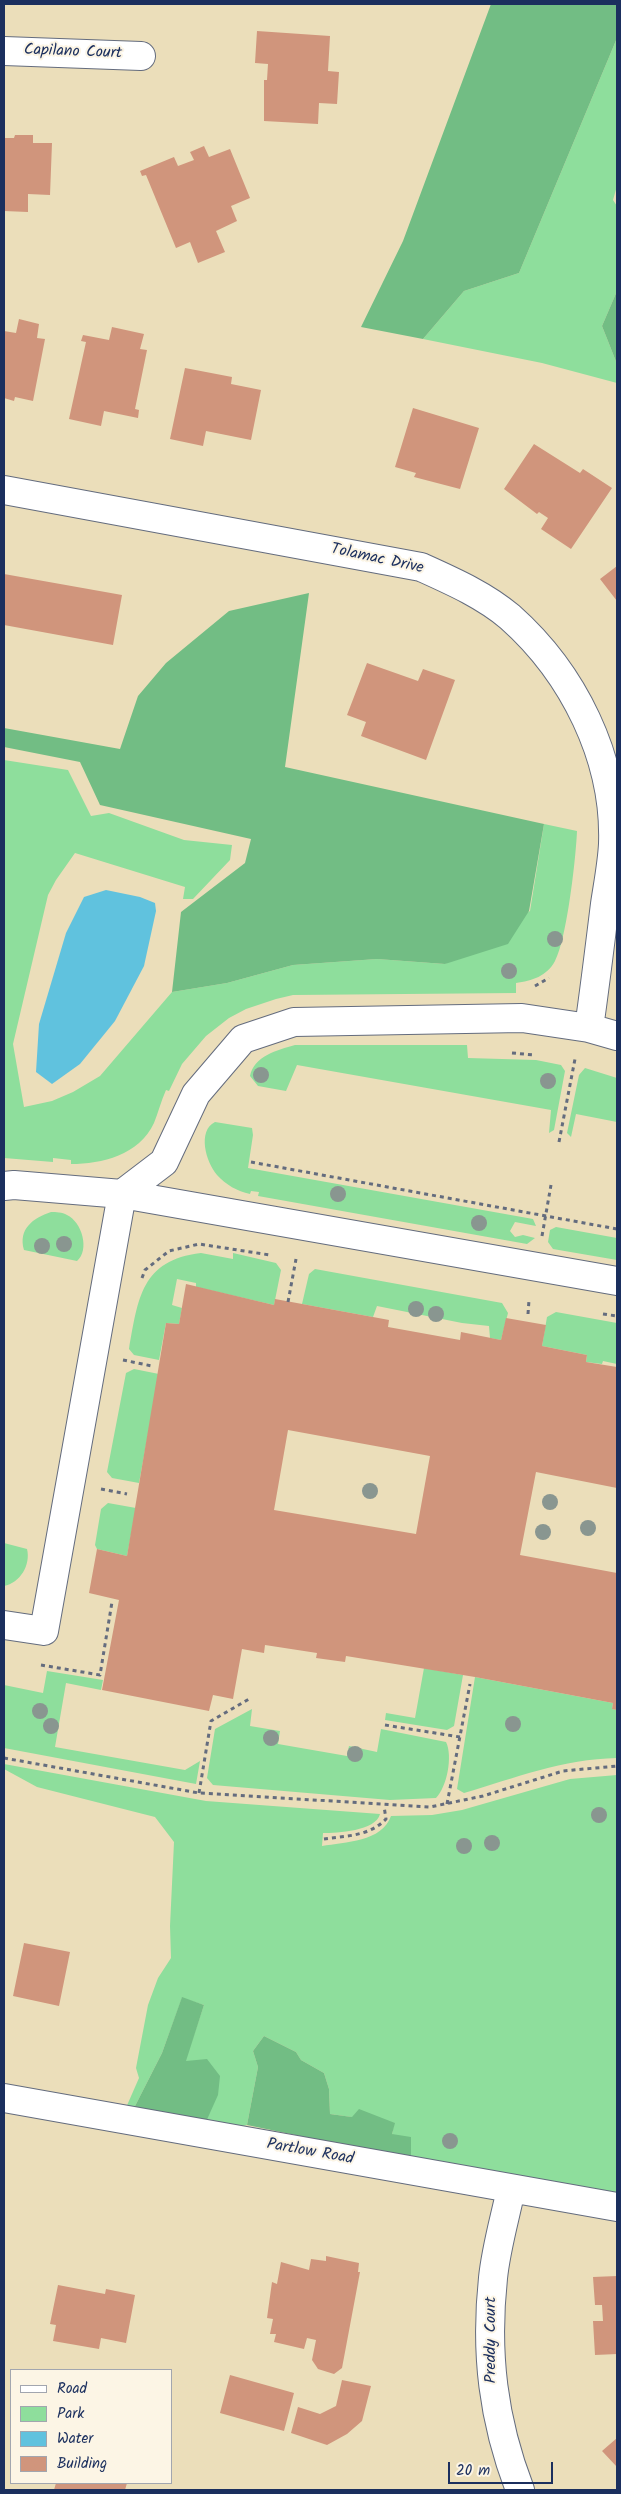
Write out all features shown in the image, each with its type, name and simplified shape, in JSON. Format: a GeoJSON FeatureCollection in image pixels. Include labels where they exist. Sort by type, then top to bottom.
{"type":"FeatureCollection","features":[{"type":"Feature","properties":{"kind":"street","name":"Capilano Court"},"geometry":{"type":"LineString","coordinates":[[4,51],[141,56]]}},
{"type":"Feature","properties":{"kind":"street","name":"Tolamac Drive"},"geometry":{"type":"LineString","coordinates":[[4,490],[421,567],[468,588],[509,616],[542,649],[573,691],[595,739],[609,791],[613,844],[590,1028]]}},
{"type":"Feature","properties":{"kind":"street"},"geometry":{"type":"LineString","coordinates":[[4,1625],[44,1631],[122,1194],[164,1162],[196,1094],[243,1039],[294,1022],[522,1018],[590,1028],[617,1036]]}},
{"type":"Feature","properties":{"kind":"street"},"geometry":{"type":"LineString","coordinates":[[4,1186],[14,1184],[122,1194],[617,1281]]}},
{"type":"Feature","properties":{"kind":"street","name":"Partlow Road"},"geometry":{"type":"LineString","coordinates":[[4,2098],[617,2207]]}},
{"type":"Feature","properties":{"kind":"street","name":"Preddy Court"},"geometry":{"type":"LineString","coordinates":[[510,2189],[493,2276],[489,2339],[493,2396],[507,2458],[520,2490]]}},
{"type":"Feature","properties":{"kind":"path"},"geometry":{"type":"LineString","coordinates":[[530,987],[539,986],[550,978]]}},
{"type":"Feature","properties":{"kind":"path"},"geometry":{"type":"LineString","coordinates":[[509,1052],[537,1055]]}},
{"type":"Feature","properties":{"kind":"path"},"geometry":{"type":"LineString","coordinates":[[559,1142],[575,1059],[565,1058]]}},
{"type":"Feature","properties":{"kind":"path"},"geometry":{"type":"LineString","coordinates":[[251,1162],[617,1229]]}},
{"type":"Feature","properties":{"kind":"path"},"geometry":{"type":"LineString","coordinates":[[541,1242],[551,1185]]}},
{"type":"Feature","properties":{"kind":"path"},"geometry":{"type":"LineString","coordinates":[[138,1285],[145,1270],[169,1251],[198,1244],[277,1256]]}},
{"type":"Feature","properties":{"kind":"path"},"geometry":{"type":"LineString","coordinates":[[287,1258],[306,1261]]}},
{"type":"Feature","properties":{"kind":"path"},"geometry":{"type":"LineString","coordinates":[[288,1302],[296,1259]]}},
{"type":"Feature","properties":{"kind":"path"},"geometry":{"type":"LineString","coordinates":[[520,1298],[530,1300],[528,1314]]}},
{"type":"Feature","properties":{"kind":"path"},"geometry":{"type":"LineString","coordinates":[[119,1369],[122,1351]]}},
{"type":"Feature","properties":{"kind":"path"},"geometry":{"type":"LineString","coordinates":[[120,1359],[152,1366]]}},
{"type":"Feature","properties":{"kind":"path"},"geometry":{"type":"LineString","coordinates":[[98,1488],[127,1494]]}},
{"type":"Feature","properties":{"kind":"path"},"geometry":{"type":"LineString","coordinates":[[33,1664],[100,1675],[112,1602]]}},
{"type":"Feature","properties":{"kind":"path"},"geometry":{"type":"LineString","coordinates":[[446,1804],[470,1684]]}},
{"type":"Feature","properties":{"kind":"path"},"geometry":{"type":"LineString","coordinates":[[199,1793],[211,1721],[249,1700]]}},
{"type":"Feature","properties":{"kind":"path"},"geometry":{"type":"LineString","coordinates":[[385,1725],[460,1737]]}},
{"type":"Feature","properties":{"kind":"path"},"geometry":{"type":"LineString","coordinates":[[4,1758],[199,1793],[430,1808],[483,1796],[563,1771],[617,1766]]}},
{"type":"Feature","properties":{"kind":"path"},"geometry":{"type":"LineString","coordinates":[[324,1839],[361,1834],[378,1827],[386,1819],[384,1806]]}},
{"type":"Feature","properties":{"kind":"green space"},"geometry":{"type":"Polygon","coordinates":[[[491,4],[617,4],[617,38],[519,273],[464,291],[423,339],[361,327],[403,241],[491,4]]]}},
{"type":"Feature","properties":{"kind":"green space"},"geometry":{"type":"Polygon","coordinates":[[[617,38],[617,186],[613,200],[617,206],[617,291],[602,326],[617,364],[617,383],[542,363],[423,339],[464,291],[519,273],[617,38]]]}},
{"type":"Feature","properties":{"kind":"green space"},"geometry":{"type":"Polygon","coordinates":[[[617,291],[617,364],[602,326],[617,291]]]}},
{"type":"Feature","properties":{"kind":"green space"},"geometry":{"type":"Polygon","coordinates":[[[309,593],[285,767],[544,824],[529,911],[508,944],[445,964],[377,959],[293,965],[227,983],[172,992],[181,912],[245,863],[251,839],[100,805],[80,762],[4,747],[4,728],[120,749],[138,696],[166,663],[229,611],[309,593]]]}},
{"type":"Feature","properties":{"kind":"green space"},"geometry":{"type":"Polygon","coordinates":[[[4,760],[68,770],[91,816],[109,813],[184,840],[232,845],[230,860],[193,899],[183,899],[185,887],[75,853],[48,895],[13,1044],[24,1107],[52,1101],[73,1092],[100,1076],[172,992],[227,983],[293,965],[377,959],[445,964],[530,911],[544,824],[577,831],[570,898],[559,950],[552,966],[543,974],[528,981],[516,983],[516,993],[293,995],[246,1009],[229,1018],[206,1036],[182,1064],[169,1091],[166,1090],[154,1123],[139,1143],[129,1150],[118,1156],[83,1164],[71,1164],[71,1160],[53,1158],[53,1162],[4,1158],[4,760]]]}},
{"type":"Feature","properties":{"kind":"green space"},"geometry":{"type":"Polygon","coordinates":[[[295,1045],[467,1045],[468,1058],[536,1060],[561,1065],[565,1071],[554,1130],[549,1133],[551,1110],[297,1065],[286,1091],[258,1086],[250,1076],[256,1063],[267,1055],[295,1045]]]}},
{"type":"Feature","properties":{"kind":"green space"},"geometry":{"type":"Polygon","coordinates":[[[585,1068],[617,1078],[617,1122],[576,1114],[571,1137],[567,1133],[579,1075],[585,1068]]]}},
{"type":"Feature","properties":{"kind":"green space"},"geometry":{"type":"Polygon","coordinates":[[[215,1122],[252,1128],[253,1135],[248,1168],[533,1219],[536,1226],[515,1222],[510,1231],[515,1237],[523,1235],[535,1238],[527,1244],[258,1196],[259,1192],[251,1191],[250,1194],[241,1191],[220,1179],[207,1155],[205,1147],[206,1132],[209,1126],[215,1122]]]}},
{"type":"Feature","properties":{"kind":"green space"},"geometry":{"type":"Polygon","coordinates":[[[51,1212],[67,1215],[77,1224],[84,1243],[81,1256],[77,1261],[24,1250],[23,1236],[28,1225],[51,1212]]]}},
{"type":"Feature","properties":{"kind":"green space"},"geometry":{"type":"Polygon","coordinates":[[[556,1227],[617,1238],[617,1260],[553,1249],[548,1242],[550,1230],[556,1227]]]}},
{"type":"Feature","properties":{"kind":"green space"},"geometry":{"type":"Polygon","coordinates":[[[201,1253],[233,1259],[233,1253],[276,1263],[281,1270],[274,1305],[196,1287],[196,1283],[177,1279],[172,1305],[182,1308],[179,1324],[166,1323],[159,1360],[134,1355],[129,1349],[140,1298],[146,1285],[154,1273],[166,1264],[181,1257],[201,1253]]]}},
{"type":"Feature","properties":{"kind":"green space"},"geometry":{"type":"Polygon","coordinates":[[[315,1269],[502,1303],[508,1313],[501,1340],[490,1338],[489,1326],[462,1323],[377,1306],[373,1317],[302,1304],[309,1274],[315,1269]]]}},
{"type":"Feature","properties":{"kind":"green space"},"geometry":{"type":"Polygon","coordinates":[[[556,1312],[617,1323],[617,1364],[603,1361],[602,1364],[586,1362],[587,1355],[542,1346],[547,1317],[556,1312]]]}},
{"type":"Feature","properties":{"kind":"green space"},"geometry":{"type":"Polygon","coordinates":[[[134,1369],[159,1374],[139,1483],[112,1478],[107,1472],[126,1373],[134,1369]]]}},
{"type":"Feature","properties":{"kind":"green space"},"geometry":{"type":"Polygon","coordinates":[[[108,1503],[136,1508],[127,1556],[97,1549],[95,1545],[101,1509],[108,1503]]]}},
{"type":"Feature","properties":{"kind":"green space"},"geometry":{"type":"Polygon","coordinates":[[[4,1543],[27,1549],[28,1555],[23,1572],[15,1581],[4,1586],[4,1543]]]}},
{"type":"Feature","properties":{"kind":"green space"},"geometry":{"type":"Polygon","coordinates":[[[424,1668],[463,1675],[454,1726],[447,1730],[385,1720],[386,1713],[415,1718],[424,1668]]]}},
{"type":"Feature","properties":{"kind":"green space"},"geometry":{"type":"Polygon","coordinates":[[[47,1671],[103,1680],[101,1690],[66,1683],[55,1747],[185,1770],[200,1761],[196,1784],[4,1748],[4,1685],[43,1693],[47,1671]]]}},
{"type":"Feature","properties":{"kind":"green space"},"geometry":{"type":"Polygon","coordinates":[[[475,1677],[613,1703],[612,1709],[617,1710],[617,1758],[597,1759],[558,1766],[464,1793],[457,1789],[475,1677]]]}},
{"type":"Feature","properties":{"kind":"green space"},"geometry":{"type":"Polygon","coordinates":[[[252,1709],[250,1726],[280,1731],[278,1744],[347,1756],[349,1746],[377,1752],[381,1729],[446,1742],[449,1763],[443,1787],[436,1798],[390,1800],[213,1785],[207,1778],[215,1729],[252,1709]]]}},
{"type":"Feature","properties":{"kind":"green space"},"geometry":{"type":"Polygon","coordinates":[[[4,1764],[206,1801],[380,1814],[377,1820],[371,1824],[355,1830],[323,1833],[322,1846],[352,1842],[371,1836],[386,1825],[391,1816],[432,1815],[462,1810],[570,1779],[617,1775],[617,2196],[411,2159],[392,2134],[394,2123],[330,2114],[329,2089],[324,2073],[301,2060],[296,2052],[264,2036],[253,2051],[258,2067],[247,2125],[230,2129],[205,2124],[185,2061],[204,2005],[182,1998],[162,2053],[132,2112],[125,2110],[139,2078],[136,2068],[148,2005],[158,1978],[171,1958],[170,1926],[174,1842],[155,1817],[37,1787],[4,1769],[4,1764]]]}},
{"type":"Feature","properties":{"kind":"green space"},"geometry":{"type":"Polygon","coordinates":[[[182,1997],[204,2005],[186,2061],[207,2059],[220,2076],[218,2095],[205,2124],[132,2112],[162,2053],[182,1997]]]}},
{"type":"Feature","properties":{"kind":"green space"},"geometry":{"type":"Polygon","coordinates":[[[264,2036],[296,2052],[301,2060],[324,2073],[329,2089],[330,2114],[352,2117],[359,2109],[395,2123],[392,2134],[411,2137],[411,2159],[247,2125],[258,2067],[253,2051],[264,2036]]]}},
{"type":"Feature","properties":{"kind":"water"},"geometry":{"type":"Polygon","coordinates":[[[106,890],[140,897],[155,903],[156,911],[144,966],[115,1021],[80,1064],[52,1084],[36,1072],[39,1024],[66,933],[84,897],[106,890]]]}},
{"type":"Feature","properties":{"kind":"building"},"geometry":{"type":"Polygon","coordinates":[[[257,31],[330,36],[328,71],[339,72],[337,104],[319,103],[318,124],[264,121],[264,80],[267,80],[268,64],[255,63],[257,31]]]}},
{"type":"Feature","properties":{"kind":"building"},"geometry":{"type":"Polygon","coordinates":[[[15,135],[33,135],[33,143],[52,143],[50,195],[28,194],[28,212],[4,211],[4,138],[14,138],[15,135]]]}},
{"type":"Feature","properties":{"kind":"building"},"geometry":{"type":"Polygon","coordinates":[[[204,146],[209,157],[230,149],[250,198],[231,206],[237,221],[216,231],[225,252],[198,263],[190,242],[176,248],[146,175],[142,176],[140,171],[174,157],[178,166],[194,160],[190,152],[204,146]]]}},
{"type":"Feature","properties":{"kind":"building"},"geometry":{"type":"Polygon","coordinates":[[[19,319],[39,324],[37,338],[45,339],[33,401],[15,397],[14,401],[4,398],[4,331],[16,333],[19,319]]]}},
{"type":"Feature","properties":{"kind":"building"},"geometry":{"type":"Polygon","coordinates":[[[112,327],[144,334],[140,349],[147,350],[135,409],[139,410],[138,418],[104,411],[101,426],[69,419],[86,342],[81,341],[83,335],[109,340],[112,327]]]}},
{"type":"Feature","properties":{"kind":"building"},"geometry":{"type":"Polygon","coordinates":[[[185,368],[232,377],[231,384],[261,390],[251,440],[206,431],[203,446],[170,439],[185,368]]]}},
{"type":"Feature","properties":{"kind":"building"},"geometry":{"type":"Polygon","coordinates":[[[413,408],[479,428],[460,489],[414,477],[416,473],[395,467],[413,408]]]}},
{"type":"Feature","properties":{"kind":"building"},"geometry":{"type":"Polygon","coordinates":[[[534,444],[580,473],[583,469],[612,488],[571,549],[541,529],[548,518],[539,512],[537,514],[504,489],[534,444]]]}},
{"type":"Feature","properties":{"kind":"building"},"geometry":{"type":"Polygon","coordinates":[[[617,566],[617,601],[600,579],[617,566]]]}},
{"type":"Feature","properties":{"kind":"building"},"geometry":{"type":"Polygon","coordinates":[[[4,574],[122,595],[113,645],[4,625],[4,574]]]}},
{"type":"Feature","properties":{"kind":"building"},"geometry":{"type":"Polygon","coordinates":[[[367,663],[418,681],[423,669],[455,680],[426,760],[361,736],[366,722],[347,715],[367,663]]]}},
{"type":"Feature","properties":{"kind":"building"},"geometry":{"type":"Polygon","coordinates":[[[186,1284],[274,1305],[275,1299],[389,1320],[388,1327],[460,1340],[461,1332],[501,1340],[506,1318],[546,1325],[542,1346],[587,1355],[586,1362],[617,1367],[617,1488],[536,1472],[520,1555],[617,1573],[617,1710],[612,1709],[613,1703],[475,1677],[346,1656],[345,1662],[316,1658],[317,1653],[265,1645],[264,1653],[242,1649],[233,1699],[213,1695],[209,1711],[102,1690],[119,1600],[89,1593],[97,1549],[127,1556],[166,1323],[179,1324],[186,1284]],[[288,1430],[274,1510],[416,1534],[430,1456],[288,1430]]]}},
{"type":"Feature","properties":{"kind":"building"},"geometry":{"type":"Polygon","coordinates":[[[24,1943],[70,1952],[59,2006],[13,1996],[24,1943]]]}},
{"type":"Feature","properties":{"kind":"building"},"geometry":{"type":"Polygon","coordinates":[[[326,2256],[359,2263],[358,2272],[360,2272],[342,2368],[334,2374],[318,2369],[312,2360],[316,2340],[307,2338],[304,2349],[274,2342],[276,2334],[270,2334],[273,2319],[267,2318],[272,2282],[277,2284],[281,2262],[309,2270],[311,2259],[326,2261],[326,2256]]]}},
{"type":"Feature","properties":{"kind":"building"},"geometry":{"type":"Polygon","coordinates":[[[617,2276],[617,2354],[595,2355],[593,2321],[603,2321],[602,2305],[595,2305],[593,2277],[617,2276]]]}},
{"type":"Feature","properties":{"kind":"building"},"geometry":{"type":"Polygon","coordinates":[[[58,2285],[105,2294],[106,2289],[135,2295],[126,2343],[101,2338],[99,2349],[53,2341],[56,2325],[50,2324],[58,2285]]]}},
{"type":"Feature","properties":{"kind":"building"},"geometry":{"type":"Polygon","coordinates":[[[230,2375],[294,2393],[284,2431],[220,2413],[230,2375]]]}},
{"type":"Feature","properties":{"kind":"building"},"geometry":{"type":"Polygon","coordinates":[[[342,2380],[371,2386],[362,2421],[347,2434],[327,2445],[291,2433],[298,2407],[320,2414],[336,2406],[342,2380]]]}},
{"type":"Feature","properties":{"kind":"building"},"geometry":{"type":"Polygon","coordinates":[[[617,2438],[617,2467],[602,2451],[617,2438]]]}},
{"type":"Feature","properties":{"kind":"building"},"geometry":{"type":"Polygon","coordinates":[[[56,2484],[127,2484],[125,2490],[54,2490],[56,2484]]]}}]}
